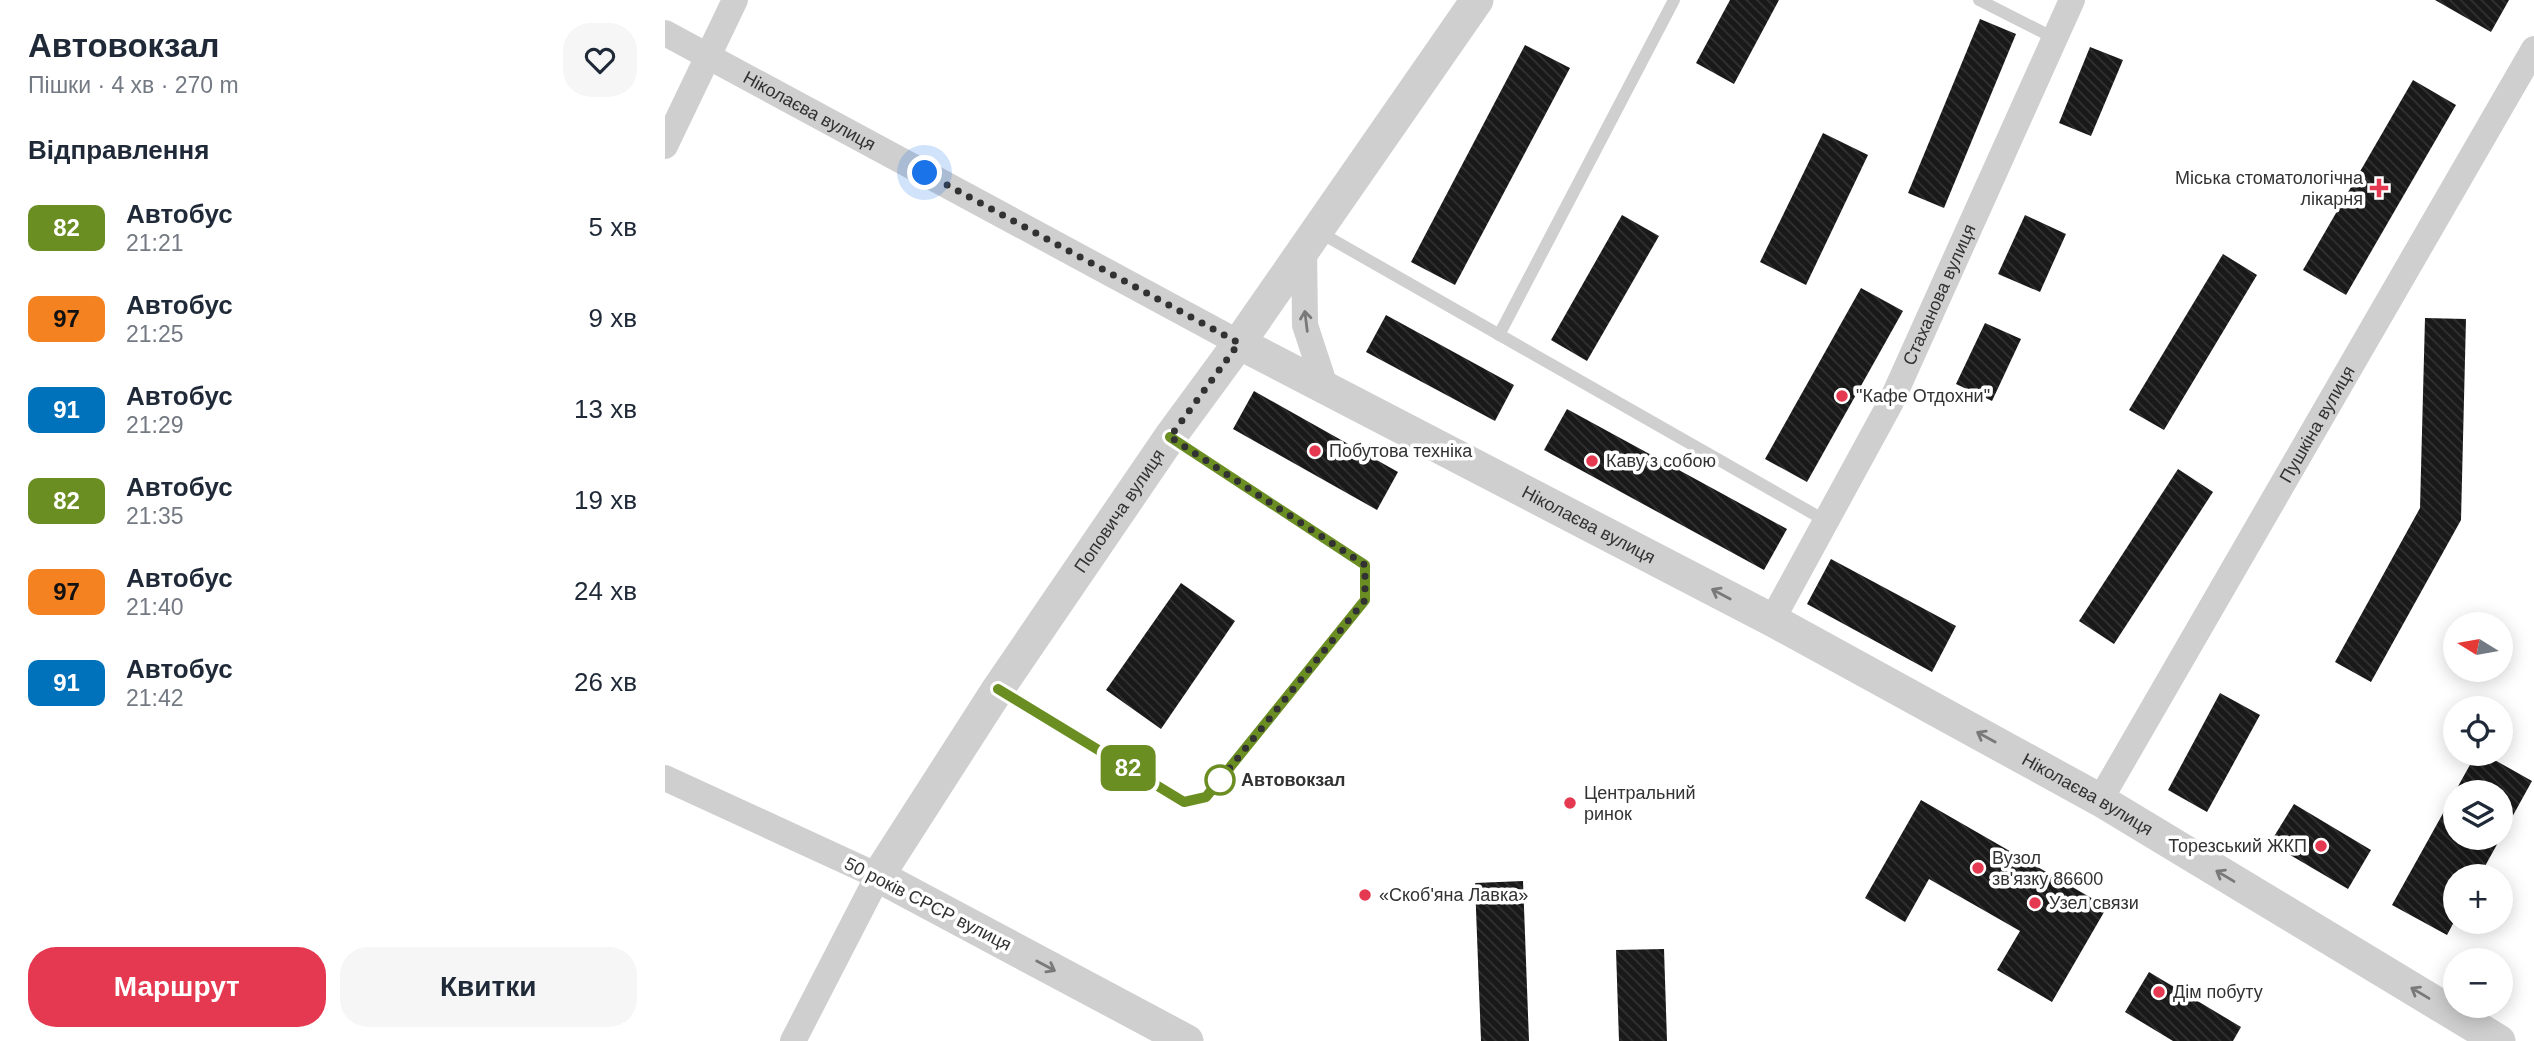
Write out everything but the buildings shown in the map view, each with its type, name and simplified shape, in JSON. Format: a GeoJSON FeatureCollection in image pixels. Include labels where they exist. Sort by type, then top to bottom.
{"type":"FeatureCollection","features":[{"type":"Feature","properties":{"kind":"street"},"geometry":{"type":"LineString","coordinates":[[665,146],[735,0]]}},
{"type":"Feature","properties":{"kind":"street","name":"Поповича вулиця"},"geometry":{"type":"LineString","coordinates":[[793,1041],[878,876],[998,689],[1170,437],[1239,343],[1477,0]]}},
{"type":"Feature","properties":{"kind":"street","name":"Стаханова вулиця"},"geometry":{"type":"LineString","coordinates":[[1772,620],[1891,402],[2072,0]]}},
{"type":"Feature","properties":{"kind":"street","name":"Ніколаєва вулиця"},"geometry":{"type":"LineString","coordinates":[[665,33],[1239,343],[1772,620],[2100,800],[2499,1041]]}},
{"type":"Feature","properties":{"kind":"street","name":"Пушкіна вулиця"},"geometry":{"type":"LineString","coordinates":[[2100,800],[2534,49]]}},
{"type":"Feature","properties":{"kind":"street"},"geometry":{"type":"LineString","coordinates":[[1310,239],[1305,325],[1325,386]]}},
{"type":"Feature","properties":{"kind":"street","name":"50 років СРСР вулиця"},"geometry":{"type":"LineString","coordinates":[[668,784],[878,876],[1187,1041]]}},
{"type":"Feature","properties":{"kind":"lane"},"geometry":{"type":"LineString","coordinates":[[1499,335],[1674,0]]}},
{"type":"Feature","properties":{"kind":"lane"},"geometry":{"type":"LineString","coordinates":[[1979,0],[2056,39]]}},
{"type":"Feature","properties":{"kind":"lane"},"geometry":{"type":"LineString","coordinates":[[1310,239],[1499,335],[1826,521]]}},
{"type":"Feature","properties":{"kind":"lane"},"geometry":{"type":"LineString","coordinates":[[998,689],[1184,802],[1206,797],[1365,600],[1365,565],[1170,437]]}},
{"type":"Feature","properties":{"kind":"bus line","name":"82"},"geometry":{"type":"LineString","coordinates":[[998,689],[1184,802],[1206,797],[1365,600],[1365,565],[1170,437]]}},
{"type":"Feature","properties":{"kind":"place","name":"Міська стоматологічна лікарня"},"geometry":{"type":"Point","coordinates":[2379,188]}},
{"type":"Feature","properties":{"kind":"place","name":"\"Кафе Отдохни\""},"geometry":{"type":"Point","coordinates":[1842,396]}},
{"type":"Feature","properties":{"kind":"place","name":"Побутова техніка"},"geometry":{"type":"Point","coordinates":[1315,451]}},
{"type":"Feature","properties":{"kind":"place","name":"Каву з собою"},"geometry":{"type":"Point","coordinates":[1592,461]}},
{"type":"Feature","properties":{"kind":"place","name":"Автовокзал"},"geometry":{"type":"Point","coordinates":[1220,780]}},
{"type":"Feature","properties":{"kind":"place","name":"Центральний ринок"},"geometry":{"type":"Point","coordinates":[1570,803]}},
{"type":"Feature","properties":{"kind":"place","name":"Торезський ЖКП"},"geometry":{"type":"Point","coordinates":[2321,846]}},
{"type":"Feature","properties":{"kind":"place","name":"Вузол зв'язку 86600"},"geometry":{"type":"Point","coordinates":[1978,868]}},
{"type":"Feature","properties":{"kind":"place","name":"«Скоб'яна Лавка»"},"geometry":{"type":"Point","coordinates":[1365,895]}},
{"type":"Feature","properties":{"kind":"place","name":"Узел связи"},"geometry":{"type":"Point","coordinates":[2035,903]}},
{"type":"Feature","properties":{"kind":"place","name":"Дім побуту"},"geometry":{"type":"Point","coordinates":[2159,992]}},
{"type":"Feature","properties":{"kind":"route"},"geometry":{"type":"LineString","coordinates":[[925,173],[1239,343],[1170,437],[1365,565],[1365,600],[1220,780]]}}]}
